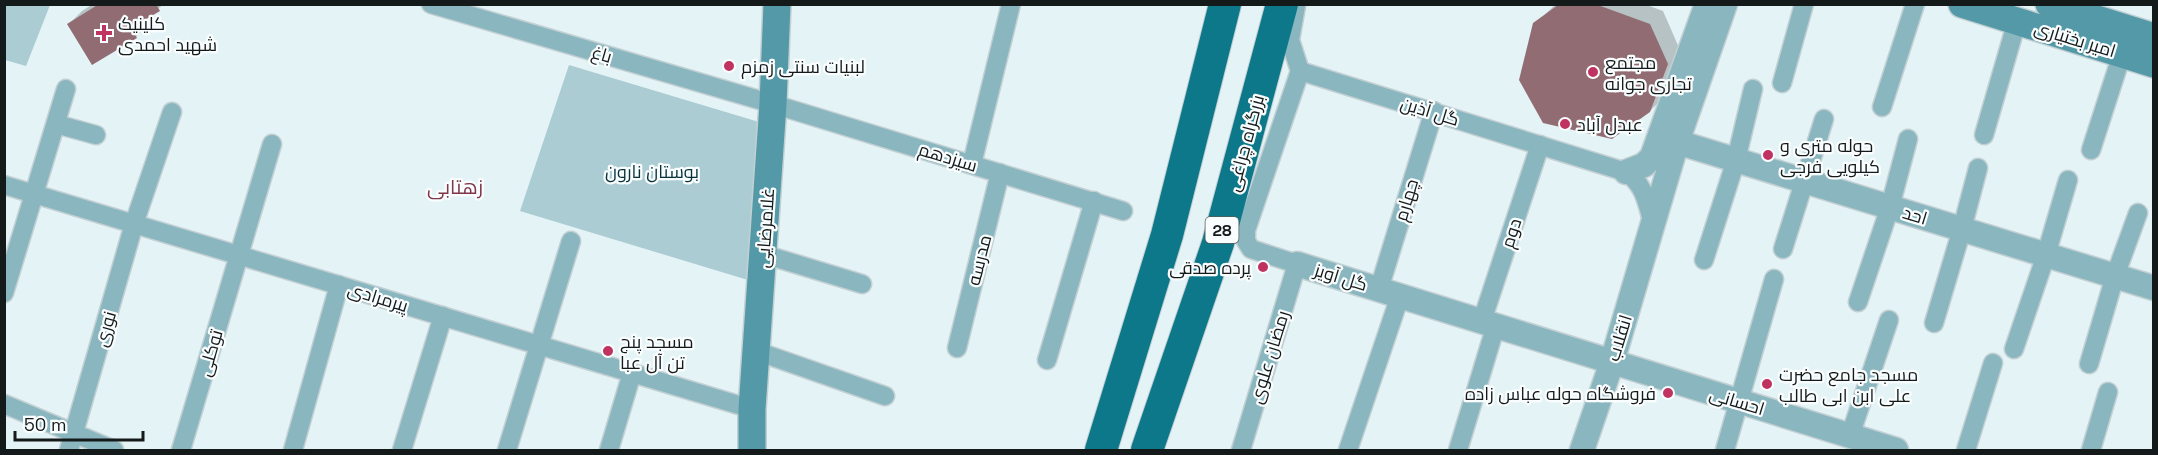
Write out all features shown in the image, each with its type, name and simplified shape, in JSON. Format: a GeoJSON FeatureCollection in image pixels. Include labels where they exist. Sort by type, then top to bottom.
{"type":"FeatureCollection","features":[{"type":"Feature","properties":{"kind":"highway"},"geometry":{"type":"LineString","coordinates":[[1101,450],[1167,236],[1225,4]]}},
{"type":"Feature","properties":{"kind":"highway","name":"بزرگراه چراغی"},"geometry":{"type":"LineString","coordinates":[[1147,450],[1218,243],[1282,4]]}},
{"type":"Feature","properties":{"kind":"main road","name":"غلامرضایی"},"geometry":{"type":"LineString","coordinates":[[752,450],[752,409],[773,104],[777,4]]}},
{"type":"Feature","properties":{"kind":"main road","name":"امیر بختیاری"},"geometry":{"type":"LineString","coordinates":[[1962,4],[2035,14],[2154,37]]}},
{"type":"Feature","properties":{"kind":"main road","name":"امیر بختیاری"},"geometry":{"type":"LineString","coordinates":[[2035,14],[2122,54],[2154,64]]}},
{"type":"Feature","properties":{"kind":"street","name":"باغ"},"geometry":{"type":"LineString","coordinates":[[431,4],[773,104]]}},
{"type":"Feature","properties":{"kind":"street"},"geometry":{"type":"LineString","coordinates":[[972,164],[1011,4]]}},
{"type":"Feature","properties":{"kind":"street"},"geometry":{"type":"LineString","coordinates":[[1296,4],[1290,40],[1300,71]]}},
{"type":"Feature","properties":{"kind":"street"},"geometry":{"type":"LineString","coordinates":[[1626,172],[1644,165],[1652,157],[1707,4]]}},
{"type":"Feature","properties":{"kind":"street","name":"انقلاب"},"geometry":{"type":"LineString","coordinates":[[1582,450],[1612,362],[1677,141],[1725,4]]}},
{"type":"Feature","properties":{"kind":"street"},"geometry":{"type":"LineString","coordinates":[[1782,83],[1804,4]]}},
{"type":"Feature","properties":{"kind":"street"},"geometry":{"type":"LineString","coordinates":[[1882,107],[1915,4]]}},
{"type":"Feature","properties":{"kind":"street"},"geometry":{"type":"LineString","coordinates":[[1984,135],[2035,14]]}},
{"type":"Feature","properties":{"kind":"street"},"geometry":{"type":"LineString","coordinates":[[2091,150],[2122,54]]}},
{"type":"Feature","properties":{"kind":"street","name":"گل آذین"},"geometry":{"type":"LineString","coordinates":[[1300,71],[1626,172]]}},
{"type":"Feature","properties":{"kind":"street","name":"گل آویز"},"geometry":{"type":"LineString","coordinates":[[1300,71],[1246,230],[1245,241],[1251,249],[1612,362]]}},
{"type":"Feature","properties":{"kind":"street"},"geometry":{"type":"LineString","coordinates":[[4,293],[66,89]]}},
{"type":"Feature","properties":{"kind":"street"},"geometry":{"type":"LineString","coordinates":[[1704,260],[1736,160],[1753,89]]}},
{"type":"Feature","properties":{"kind":"street","name":"سیزدهم"},"geometry":{"type":"LineString","coordinates":[[773,104],[1123,211]]}},
{"type":"Feature","properties":{"kind":"street","name":"چهارم"},"geometry":{"type":"LineString","coordinates":[[1348,450],[1390,292],[1434,111]]}},
{"type":"Feature","properties":{"kind":"street","name":"نوری"},"geometry":{"type":"LineString","coordinates":[[72,442],[134,224],[172,112]]}},
{"type":"Feature","properties":{"kind":"street"},"geometry":{"type":"LineString","coordinates":[[1784,249],[1824,119]]}},
{"type":"Feature","properties":{"kind":"street"},"geometry":{"type":"LineString","coordinates":[[56,124],[96,135]]}},
{"type":"Feature","properties":{"kind":"street"},"geometry":{"type":"LineString","coordinates":[[1858,302],[1890,207],[1908,139]]}},
{"type":"Feature","properties":{"kind":"street","name":"احد"},"geometry":{"type":"LineString","coordinates":[[1677,141],[2154,288]]}},
{"type":"Feature","properties":{"kind":"street","name":"توکلی"},"geometry":{"type":"LineString","coordinates":[[181,450],[272,144]]}},
{"type":"Feature","properties":{"kind":"street","name":"دوم"},"geometry":{"type":"LineString","coordinates":[[1458,450],[1489,323],[1540,145]]}},
{"type":"Feature","properties":{"kind":"street"},"geometry":{"type":"LineString","coordinates":[[1934,323],[1978,168]]}},
{"type":"Feature","properties":{"kind":"street"},"geometry":{"type":"LineString","coordinates":[[1626,172],[1635,178],[1642,188],[1653,224]]}},
{"type":"Feature","properties":{"kind":"street","name":"مدرسه"},"geometry":{"type":"LineString","coordinates":[[957,348],[1000,173]]}},
{"type":"Feature","properties":{"kind":"street"},"geometry":{"type":"LineString","coordinates":[[2014,349],[2046,255],[2068,180]]}},
{"type":"Feature","properties":{"kind":"street","name":"پیرمرادی"},"geometry":{"type":"LineString","coordinates":[[4,185],[752,409]]}},
{"type":"Feature","properties":{"kind":"street"},"geometry":{"type":"LineString","coordinates":[[1047,360],[1094,201]]}},
{"type":"Feature","properties":{"kind":"street"},"geometry":{"type":"LineString","coordinates":[[2090,364],[2115,276],[2138,213]]}},
{"type":"Feature","properties":{"kind":"street"},"geometry":{"type":"LineString","coordinates":[[507,450],[571,242]]}},
{"type":"Feature","properties":{"kind":"street"},"geometry":{"type":"LineString","coordinates":[[763,254],[862,284]]}},
{"type":"Feature","properties":{"kind":"street","name":"رمضان علوی"},"geometry":{"type":"LineString","coordinates":[[1241,450],[1297,264]]}},
{"type":"Feature","properties":{"kind":"street"},"geometry":{"type":"LineString","coordinates":[[1725,450],[1774,279]]}},
{"type":"Feature","properties":{"kind":"street"},"geometry":{"type":"LineString","coordinates":[[293,450],[339,285]]}},
{"type":"Feature","properties":{"kind":"street"},"geometry":{"type":"LineString","coordinates":[[402,450],[443,316]]}},
{"type":"Feature","properties":{"kind":"street"},"geometry":{"type":"LineString","coordinates":[[1852,441],[1889,320]]}},
{"type":"Feature","properties":{"kind":"street"},"geometry":{"type":"LineString","coordinates":[[756,351],[885,396]]}},
{"type":"Feature","properties":{"kind":"street","name":"احسانی"},"geometry":{"type":"LineString","coordinates":[[1612,362],[1740,402],[1852,441],[1896,450]]}},
{"type":"Feature","properties":{"kind":"street"},"geometry":{"type":"LineString","coordinates":[[1966,450],[1994,363]]}},
{"type":"Feature","properties":{"kind":"street"},"geometry":{"type":"LineString","coordinates":[[609,450],[632,373]]}},
{"type":"Feature","properties":{"kind":"street"},"geometry":{"type":"LineString","coordinates":[[2091,450],[2108,392]]}},
{"type":"Feature","properties":{"kind":"street"},"geometry":{"type":"LineString","coordinates":[[4,404],[72,442],[114,450]]}},
{"type":"Feature","properties":{"kind":"green space"},"geometry":{"type":"Polygon","coordinates":[[[4,5],[50,5],[26,66],[5,60],[4,5]]]}},
{"type":"Feature","properties":{"kind":"green space","name":"بوستان نارون"},"geometry":{"type":"Polygon","coordinates":[[[569,65],[759,122],[748,280],[520,211],[569,65]]]}},
{"type":"Feature","properties":{"kind":"building","name":"کلینیک شهید احمدی"},"geometry":{"type":"Polygon","coordinates":[[[99,4],[156,4],[160,11],[131,28],[137,38],[92,65],[67,24],[99,4]]]}},
{"type":"Feature","properties":{"kind":"building","name":"مجتمع تجاری جوانه"},"geometry":{"type":"Polygon","coordinates":[[[1595,4],[1650,24],[1668,64],[1650,112],[1612,139],[1543,123],[1519,80],[1533,23],[1558,5],[1595,4]]]}},
{"type":"Feature","properties":{"kind":"place","name":"کلینیک شهید احمدی"},"geometry":{"type":"Point","coordinates":[104,33]}},
{"type":"Feature","properties":{"kind":"place","name":"لبنیات سنتی زمزم"},"geometry":{"type":"Point","coordinates":[729,66]}},
{"type":"Feature","properties":{"kind":"place","name":"مجتمع تجاری جوانه"},"geometry":{"type":"Point","coordinates":[1593,72]}},
{"type":"Feature","properties":{"kind":"place","name":"عبدل آباد"},"geometry":{"type":"Point","coordinates":[1565,124]}},
{"type":"Feature","properties":{"kind":"place","name":"حوله متری و کیلویی فرجی"},"geometry":{"type":"Point","coordinates":[1768,155]}},
{"type":"Feature","properties":{"kind":"place","name":"پرده صدقی"},"geometry":{"type":"Point","coordinates":[1263,267]}},
{"type":"Feature","properties":{"kind":"place","name":"مسجد پنج تن آل عبا"},"geometry":{"type":"Point","coordinates":[608,351]}},
{"type":"Feature","properties":{"kind":"place","name":"مسجد جامع حضرت علی ابن ابی طالب"},"geometry":{"type":"Point","coordinates":[1767,384]}},
{"type":"Feature","properties":{"kind":"place","name":"فروشگاه حوله عباس زاده"},"geometry":{"type":"Point","coordinates":[1668,393]}},
{"type":"Feature","properties":{"kind":"district","name":"زهتابی"},"geometry":{"type":"Point","coordinates":[455,187]}}]}
